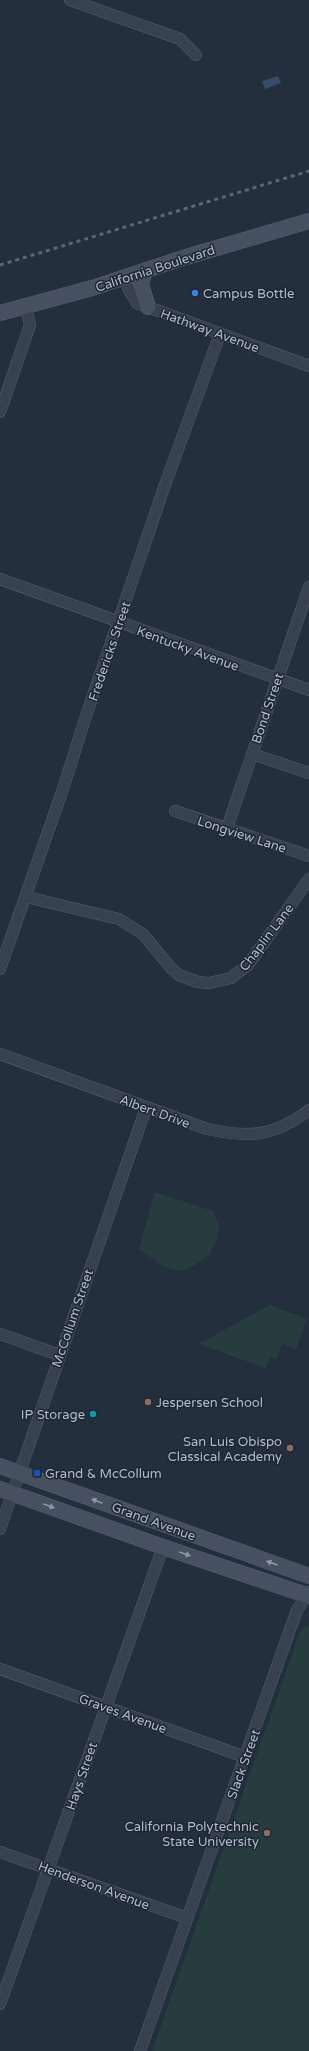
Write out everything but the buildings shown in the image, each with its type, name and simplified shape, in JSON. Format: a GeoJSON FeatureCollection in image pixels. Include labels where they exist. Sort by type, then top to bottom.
{"type":"FeatureCollection","features":[{"type":"Feature","properties":{"kind":"street"},"geometry":{"type":"LineString","coordinates":[[70,0],[180,39],[196,55]]}},
{"type":"Feature","properties":{"kind":"street","name":"California Boulevard"},"geometry":{"type":"LineString","coordinates":[[0,313],[125,278],[186,257],[309,221]]}},
{"type":"Feature","properties":{"kind":"street"},"geometry":{"type":"LineString","coordinates":[[145,271],[141,284],[148,307]]}},
{"type":"Feature","properties":{"kind":"street","name":"Hathway Avenue"},"geometry":{"type":"LineString","coordinates":[[125,278],[129,290],[137,303],[309,366]]}},
{"type":"Feature","properties":{"kind":"street"},"geometry":{"type":"LineString","coordinates":[[0,412],[30,324],[26,306]]}},
{"type":"Feature","properties":{"kind":"street","name":"Fredericks Street"},"geometry":{"type":"LineString","coordinates":[[0,969],[26,897],[170,469],[220,334]]}},
{"type":"Feature","properties":{"kind":"street","name":"Kentucky Avenue"},"geometry":{"type":"LineString","coordinates":[[0,579],[309,690]]}},
{"type":"Feature","properties":{"kind":"street","name":"Bond Street"},"geometry":{"type":"LineString","coordinates":[[226,828],[309,587]]}},
{"type":"Feature","properties":{"kind":"street"},"geometry":{"type":"LineString","coordinates":[[252,754],[309,773]]}},
{"type":"Feature","properties":{"kind":"street","name":"Longview Lane"},"geometry":{"type":"LineString","coordinates":[[175,812],[309,856]]}},
{"type":"Feature","properties":{"kind":"street","name":"Chaplin Lane"},"geometry":{"type":"LineString","coordinates":[[26,897],[119,919],[143,934],[171,968],[180,975],[198,982],[209,983],[230,978],[248,965],[309,878]]}},
{"type":"Feature","properties":{"kind":"street","name":"Albert Drive"},"geometry":{"type":"LineString","coordinates":[[0,1054],[207,1130],[237,1135],[266,1133],[294,1122],[309,1110]]}},
{"type":"Feature","properties":{"kind":"street","name":"McCollum Street"},"geometry":{"type":"LineString","coordinates":[[0,1530],[6,1491],[19,1473],[146,1108]]}},
{"type":"Feature","properties":{"kind":"street"},"geometry":{"type":"LineString","coordinates":[[0,1334],[59,1356]]}},
{"type":"Feature","properties":{"kind":"street","name":"Grand Avenue"},"geometry":{"type":"LineString","coordinates":[[0,1466],[309,1576]]}},
{"type":"Feature","properties":{"kind":"street","name":"Grand Avenue"},"geometry":{"type":"LineString","coordinates":[[6,1491],[163,1547],[308,1594]]}},
{"type":"Feature","properties":{"kind":"street","name":"Hays Street"},"geometry":{"type":"LineString","coordinates":[[0,2004],[163,1547]]}},
{"type":"Feature","properties":{"kind":"street","name":"Slack Street"},"geometry":{"type":"LineString","coordinates":[[140,2051],[297,1610],[308,1594]]}},
{"type":"Feature","properties":{"kind":"street","name":"Graves Avenue"},"geometry":{"type":"LineString","coordinates":[[0,1669],[245,1757]]}},
{"type":"Feature","properties":{"kind":"street","name":"Henderson Avenue"},"geometry":{"type":"LineString","coordinates":[[0,1852],[187,1918]]}},
{"type":"Feature","properties":{"kind":"green space"},"geometry":{"type":"Polygon","coordinates":[[[155,1192],[213,1211],[219,1224],[217,1240],[209,1255],[195,1265],[181,1271],[164,1267],[139,1249],[155,1192]]]}},
{"type":"Feature","properties":{"kind":"green space"},"geometry":{"type":"Polygon","coordinates":[[[270,1305],[307,1319],[296,1349],[282,1344],[277,1359],[270,1357],[266,1368],[198,1344],[270,1305]]]}},
{"type":"Feature","properties":{"kind":"green space","name":"California Polytechnic State University"},"geometry":{"type":"Polygon","coordinates":[[[309,1625],[309,2051],[152,2051],[301,1629],[309,1625]]]}},
{"type":"Feature","properties":{"kind":"water"},"geometry":{"type":"Polygon","coordinates":[[[278,76],[281,83],[265,89],[262,81],[278,76]]]}},
{"type":"Feature","properties":{"kind":"railway"},"geometry":{"type":"LineString","coordinates":[[0,265],[309,171]]}},
{"type":"Feature","properties":{"kind":"place","name":"Campus Bottle"},"geometry":{"type":"Point","coordinates":[195,293]}},
{"type":"Feature","properties":{"kind":"place","name":"Jespersen School"},"geometry":{"type":"Point","coordinates":[148,1402]}},
{"type":"Feature","properties":{"kind":"place","name":"IP Storage"},"geometry":{"type":"Point","coordinates":[93,1414]}},
{"type":"Feature","properties":{"kind":"place","name":"San Luis Obispo Classical Academy"},"geometry":{"type":"Point","coordinates":[290,1448]}},
{"type":"Feature","properties":{"kind":"place","name":"Grand & McCollum"},"geometry":{"type":"Point","coordinates":[37,1473]}},
{"type":"Feature","properties":{"kind":"place","name":"California Polytechnic State University"},"geometry":{"type":"Point","coordinates":[267,1833]}}]}
